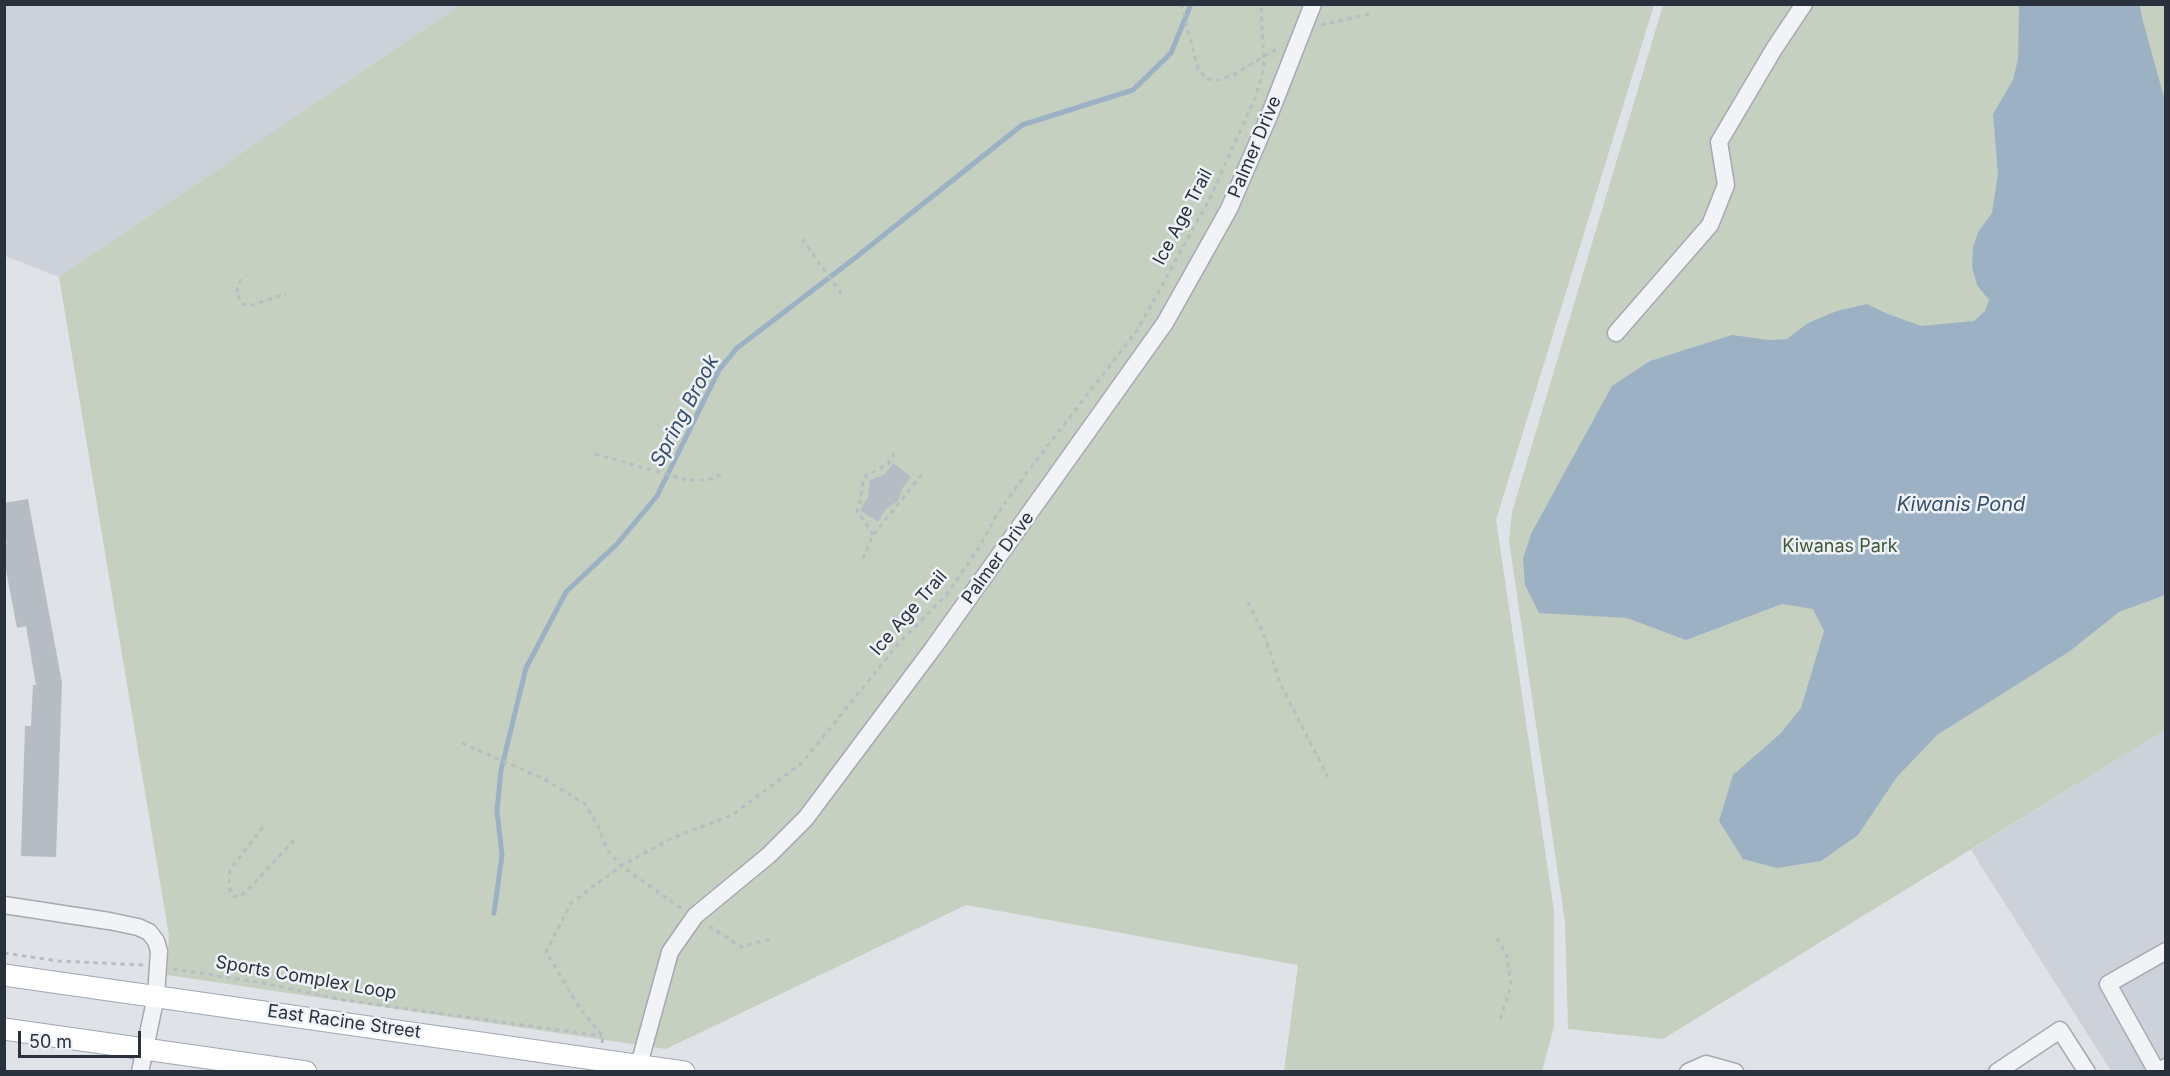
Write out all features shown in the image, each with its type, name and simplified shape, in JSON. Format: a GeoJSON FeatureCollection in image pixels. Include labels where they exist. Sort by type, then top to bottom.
{"type":"FeatureCollection","features":[{"type":"Feature","properties":{"kind":"main road","name":"East Racine Street"},"geometry":{"type":"LineString","coordinates":[[4,975],[601,1059],[638,1068],[684,1071]]}},
{"type":"Feature","properties":{"kind":"main road"},"geometry":{"type":"LineString","coordinates":[[4,1029],[306,1071]]}},
{"type":"Feature","properties":{"kind":"street","name":"Palmer Drive"},"geometry":{"type":"LineString","coordinates":[[638,1068],[670,952],[695,916],[769,855],[806,818],[934,647],[1165,323],[1229,209],[1313,4]]}},
{"type":"Feature","properties":{"kind":"street"},"geometry":{"type":"LineString","coordinates":[[1616,333],[1710,225],[1726,185],[1719,142],[1774,49],[1804,4]]}},
{"type":"Feature","properties":{"kind":"street"},"geometry":{"type":"LineString","coordinates":[[4,905],[138,927],[148,932],[156,941],[159,951],[156,996],[140,1071]]}},
{"type":"Feature","properties":{"kind":"street"},"geometry":{"type":"LineString","coordinates":[[2166,951],[2108,984],[2157,1071],[2166,1067]]}},
{"type":"Feature","properties":{"kind":"street"},"geometry":{"type":"LineString","coordinates":[[1997,1071],[2060,1030],[2087,1071]]}},
{"type":"Feature","properties":{"kind":"street"},"geometry":{"type":"LineString","coordinates":[[1688,1071],[1706,1064],[1735,1071]]}},
{"type":"Feature","properties":{"kind":"path"},"geometry":{"type":"LineString","coordinates":[[1181,4],[1198,68],[1206,79],[1219,80],[1233,75],[1320,25],[1370,14]]}},
{"type":"Feature","properties":{"kind":"path","name":"Ice Age Trail"},"geometry":{"type":"LineString","coordinates":[[603,1036],[581,1010],[546,952],[571,903],[621,866],[672,838],[732,815],[802,763],[899,643],[948,593],[1019,483],[1138,329],[1209,200],[1256,96],[1264,66],[1261,4]]}},
{"type":"Feature","properties":{"kind":"path"},"geometry":{"type":"LineString","coordinates":[[802,239],[843,296]]}},
{"type":"Feature","properties":{"kind":"path"},"geometry":{"type":"LineString","coordinates":[[241,279],[236,292],[243,304],[249,306],[286,294]]}},
{"type":"Feature","properties":{"kind":"path"},"geometry":{"type":"LineString","coordinates":[[873,535],[857,510],[863,480],[867,475],[888,464],[896,450]]}},
{"type":"Feature","properties":{"kind":"path"},"geometry":{"type":"LineString","coordinates":[[595,454],[687,480],[708,480],[724,473]]}},
{"type":"Feature","properties":{"kind":"path"},"geometry":{"type":"LineString","coordinates":[[863,560],[873,535],[924,472]]}},
{"type":"Feature","properties":{"kind":"path"},"geometry":{"type":"LineString","coordinates":[[1248,602],[1265,638],[1280,683],[1328,777]]}},
{"type":"Feature","properties":{"kind":"path"},"geometry":{"type":"LineString","coordinates":[[462,743],[544,779],[585,804],[599,828],[606,848],[621,866],[741,947],[770,939]]}},
{"type":"Feature","properties":{"kind":"path"},"geometry":{"type":"LineString","coordinates":[[263,827],[230,870],[228,887],[233,896],[239,897],[252,886],[297,837]]}},
{"type":"Feature","properties":{"kind":"path"},"geometry":{"type":"LineString","coordinates":[[1497,938],[1507,956],[1511,985],[1499,1023]]}},
{"type":"Feature","properties":{"kind":"path","name":"Sports Complex Loop"},"geometry":{"type":"LineString","coordinates":[[4,953],[58,961],[158,967],[263,983],[343,1000],[603,1036]]}},
{"type":"Feature","properties":{"kind":"path"},"geometry":{"type":"LineString","coordinates":[[601,1059],[603,1036]]}},
{"type":"Feature","properties":{"kind":"shaded area"},"geometry":{"type":"Polygon","coordinates":[[[4,5],[460,5],[59,277],[5,256],[4,5]]]}},
{"type":"Feature","properties":{"kind":"shaded area"},"geometry":{"type":"Polygon","coordinates":[[[2165,730],[2165,1071],[2111,1071],[1971,850],[2165,730]]]}},
{"type":"Feature","properties":{"kind":"green space"},"geometry":{"type":"Polygon","coordinates":[[[460,5],[1654,5],[1496,520],[1554,911],[1554,1026],[1542,1071],[1284,1071],[1298,965],[966,905],[666,1049],[167,975],[169,936],[59,277],[460,5]]]}},
{"type":"Feature","properties":{"kind":"green space","name":"Kiwanas Park"},"geometry":{"type":"Polygon","coordinates":[[[1663,5],[2165,5],[2165,730],[1663,1039],[1568,1029],[1565,922],[1509,541],[1512,512],[1663,5]]]}},
{"type":"Feature","properties":{"kind":"water","name":"Kiwanis Pond"},"geometry":{"type":"Polygon","coordinates":[[[2019,5],[2140,5],[2165,101],[2165,595],[2119,612],[2070,651],[1937,735],[1897,777],[1858,835],[1821,861],[1777,868],[1743,859],[1719,821],[1733,775],[1781,733],[1801,708],[1824,631],[1813,609],[1782,604],[1686,640],[1627,618],[1539,613],[1525,585],[1523,558],[1532,532],[1612,386],[1650,361],[1732,335],[1769,340],[1787,339],[1808,323],[1837,311],[1867,304],[1921,326],[1974,321],[1985,311],[1989,300],[1977,285],[1972,267],[1973,248],[1978,232],[1992,213],[1998,174],[1993,114],[2013,80],[2018,59],[2019,5]]]}},
{"type":"Feature","properties":{"kind":"building"},"geometry":{"type":"Polygon","coordinates":[[[893,463],[911,477],[902,489],[898,501],[886,509],[878,522],[860,510],[868,497],[870,480],[885,474],[893,463]]]}},
{"type":"Feature","properties":{"kind":"building"},"geometry":{"type":"Polygon","coordinates":[[[28,499],[62,683],[56,857],[21,856],[25,726],[31,726],[33,685],[36,685],[26,626],[17,628],[4,560],[4,544],[7,544],[4,531],[4,503],[28,499]]]}},
{"type":"Feature","properties":{"kind":"waterway","name":"Spring Brook"},"geometry":{"type":"LineString","coordinates":[[494,913],[502,855],[497,811],[501,770],[526,668],[566,592],[618,543],[657,496],[719,370],[737,348],[855,258],[1022,125],[1133,90],[1171,53],[1191,4]]}}]}
